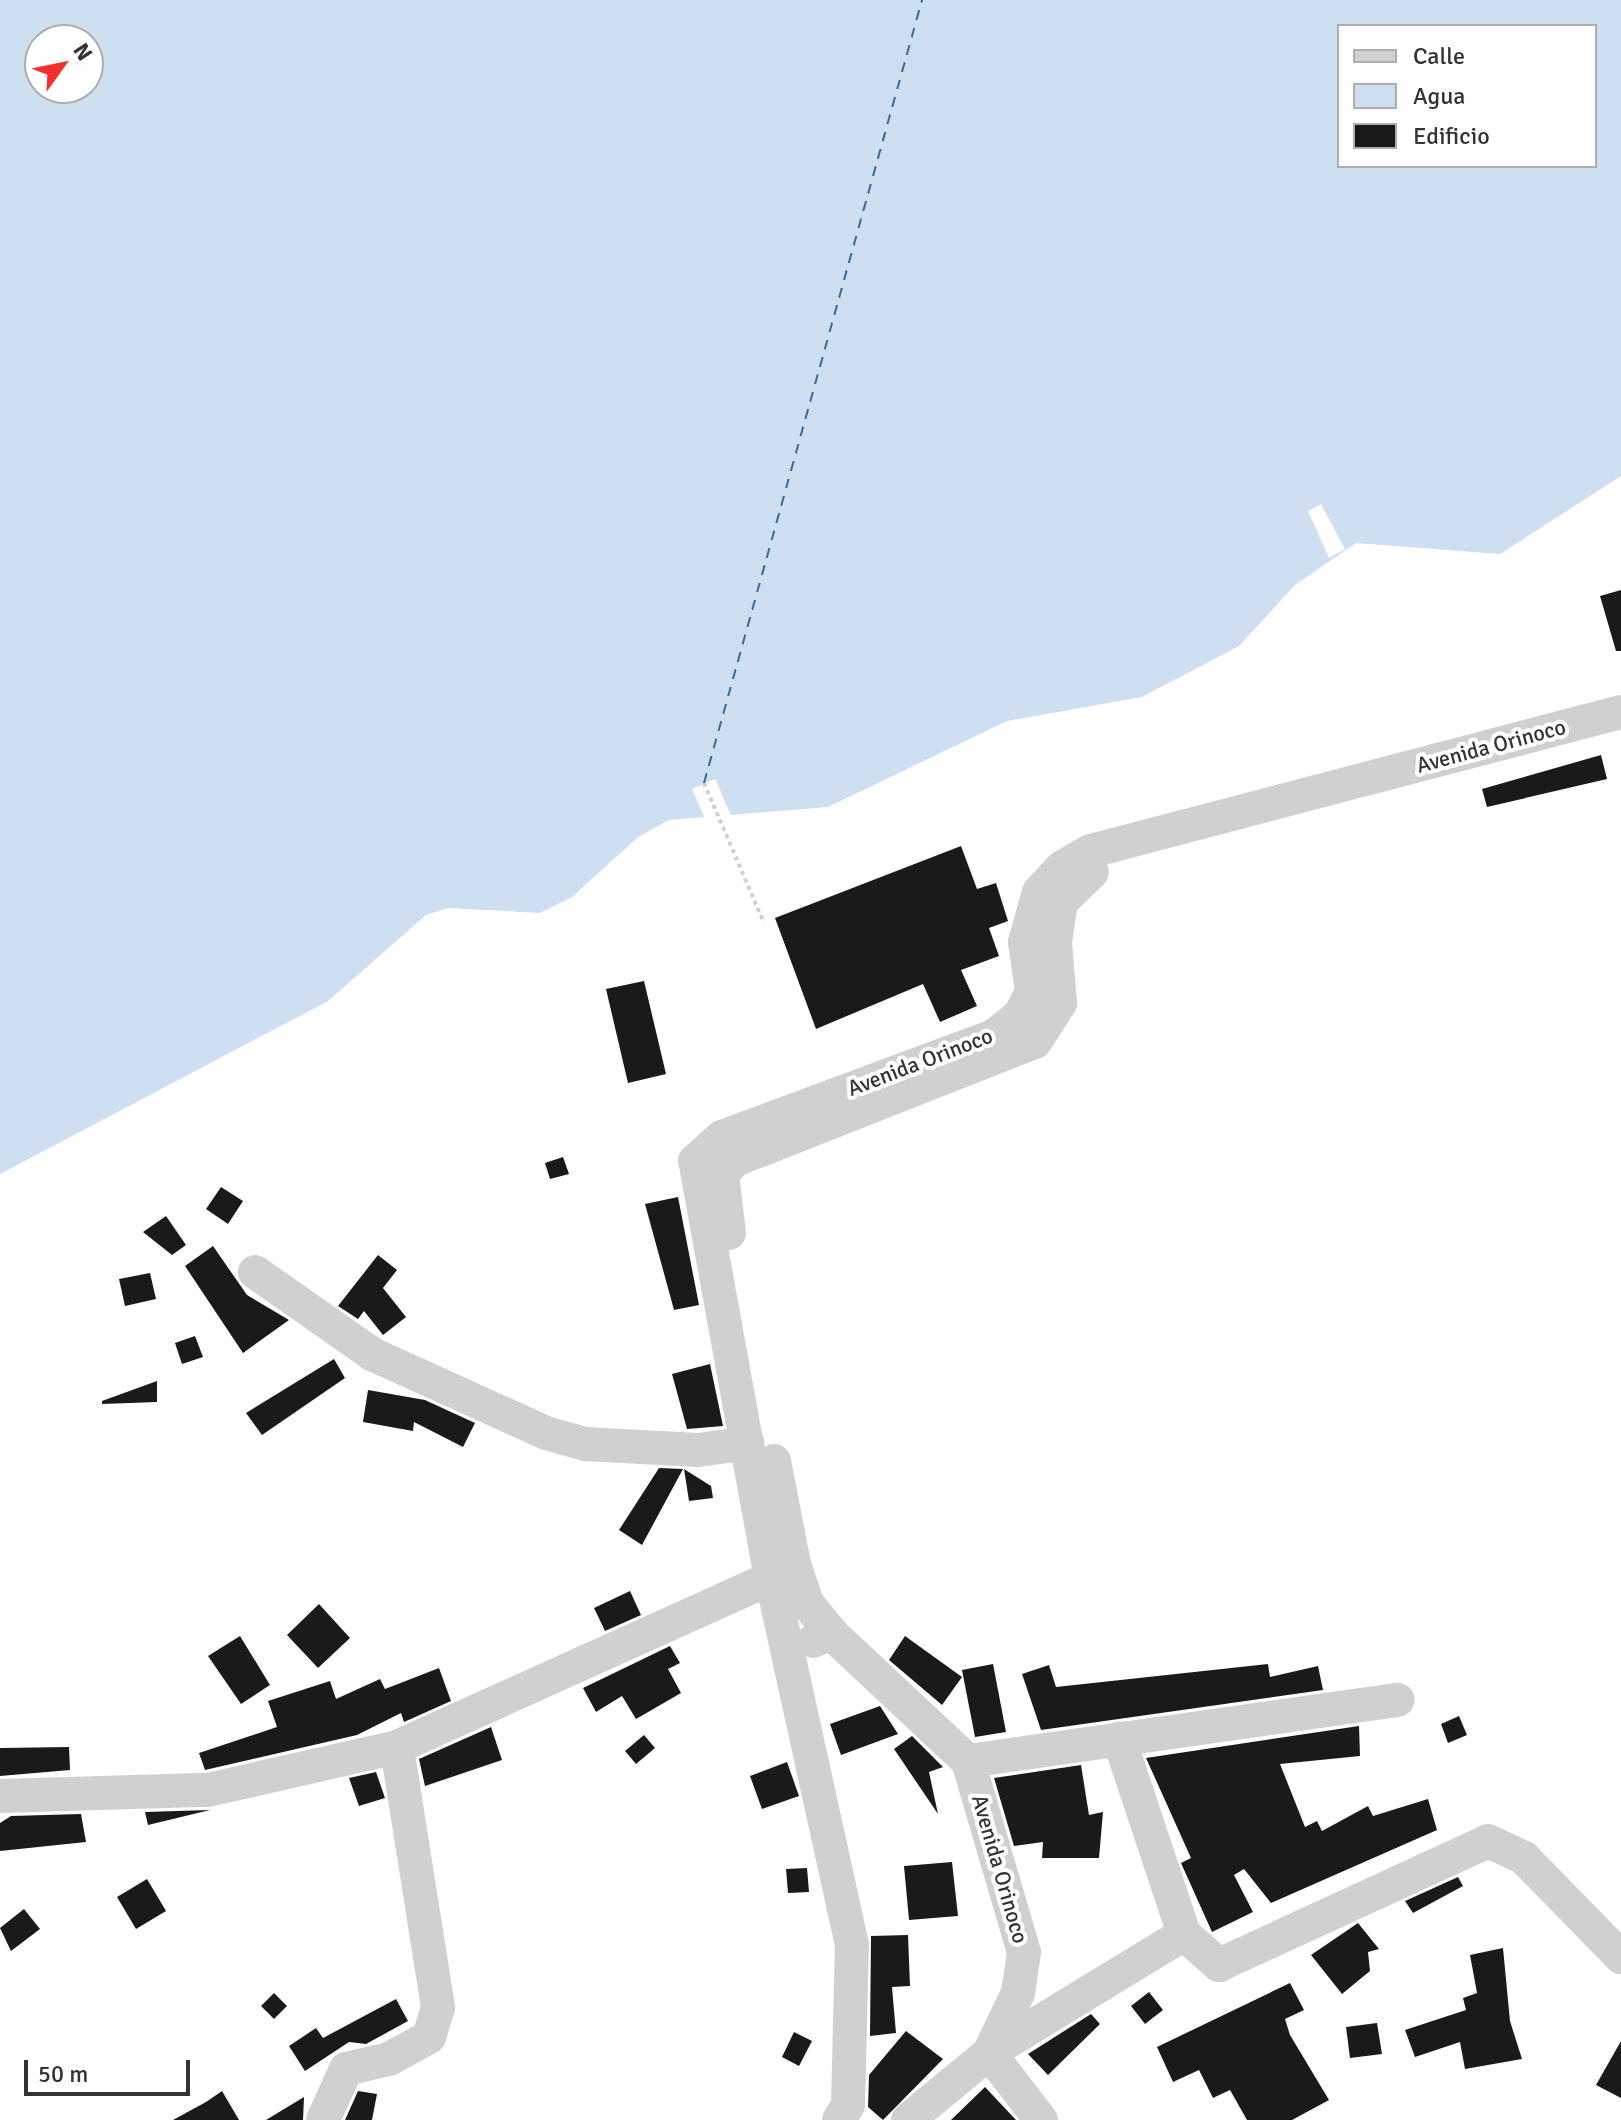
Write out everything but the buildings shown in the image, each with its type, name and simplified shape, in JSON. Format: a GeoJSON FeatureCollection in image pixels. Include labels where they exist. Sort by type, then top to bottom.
{"type":"FeatureCollection","features":[{"type":"Feature","properties":{"kind":"street","name":"Avenida Orinoco"},"geometry":{"type":"LineString","coordinates":[[839,2120],[848,2105],[852,1945],[771,1578],[695,1161],[705,1148],[994,1036],[1020,1015],[1032,991],[1025,942],[1039,892],[1061,868],[1091,851],[1621,712]]}},
{"type":"Feature","properties":{"kind":"street","name":"Avenida Orinoco"},"geometry":{"type":"LineString","coordinates":[[908,2120],[989,2053],[1018,1993],[1024,1952],[968,1761],[831,1633],[807,1603],[794,1564],[722,1174],[748,1153],[1035,1042],[1060,1003],[1055,942],[1061,902],[1089,873],[1621,734]]}},
{"type":"Feature","properties":{"kind":"street"},"geometry":{"type":"LineString","coordinates":[[255,1272],[372,1354],[546,1433],[585,1444],[698,1450],[748,1443]]}},
{"type":"Feature","properties":{"kind":"street"},"geometry":{"type":"LineString","coordinates":[[0,1796],[208,1790],[397,1747],[771,1578]]}},
{"type":"Feature","properties":{"kind":"street"},"geometry":{"type":"LineString","coordinates":[[788,1662],[831,1633]]}},
{"type":"Feature","properties":{"kind":"street"},"geometry":{"type":"LineString","coordinates":[[968,1761],[1398,1700]]}},
{"type":"Feature","properties":{"kind":"street"},"geometry":{"type":"LineString","coordinates":[[1119,1739],[1184,1934],[1219,1965],[1488,1841],[1524,1858],[1621,1957]]}},
{"type":"Feature","properties":{"kind":"street"},"geometry":{"type":"LineString","coordinates":[[323,2120],[346,2069],[389,2059],[429,2037],[438,2007],[397,1747]]}},
{"type":"Feature","properties":{"kind":"street"},"geometry":{"type":"LineString","coordinates":[[1041,2120],[989,2053],[1184,1934]]}},
{"type":"Feature","properties":{"kind":"path"},"geometry":{"type":"LineString","coordinates":[[704,783],[764,923]]}},
{"type":"Feature","properties":{"kind":"water"},"geometry":{"type":"Polygon","coordinates":[[[0,0],[1621,0],[1621,476],[1500,554],[1356,543],[1295,585],[1239,646],[1142,697],[1007,721],[828,807],[669,820],[638,837],[572,897],[540,913],[448,908],[426,915],[328,1001],[0,1174],[0,0]]]}},
{"type":"Feature","properties":{"kind":"pier"},"geometry":{"type":"Polygon","coordinates":[[[1321,504],[1345,549],[1329,558],[1308,511],[1321,504]]]}},
{"type":"Feature","properties":{"kind":"pier"},"geometry":{"type":"Polygon","coordinates":[[[715,779],[732,818],[706,821],[692,789],[715,779]]]}},
{"type":"Feature","properties":{"kind":"ferry route"},"geometry":{"type":"LineString","coordinates":[[704,783],[922,0]]}}]}
